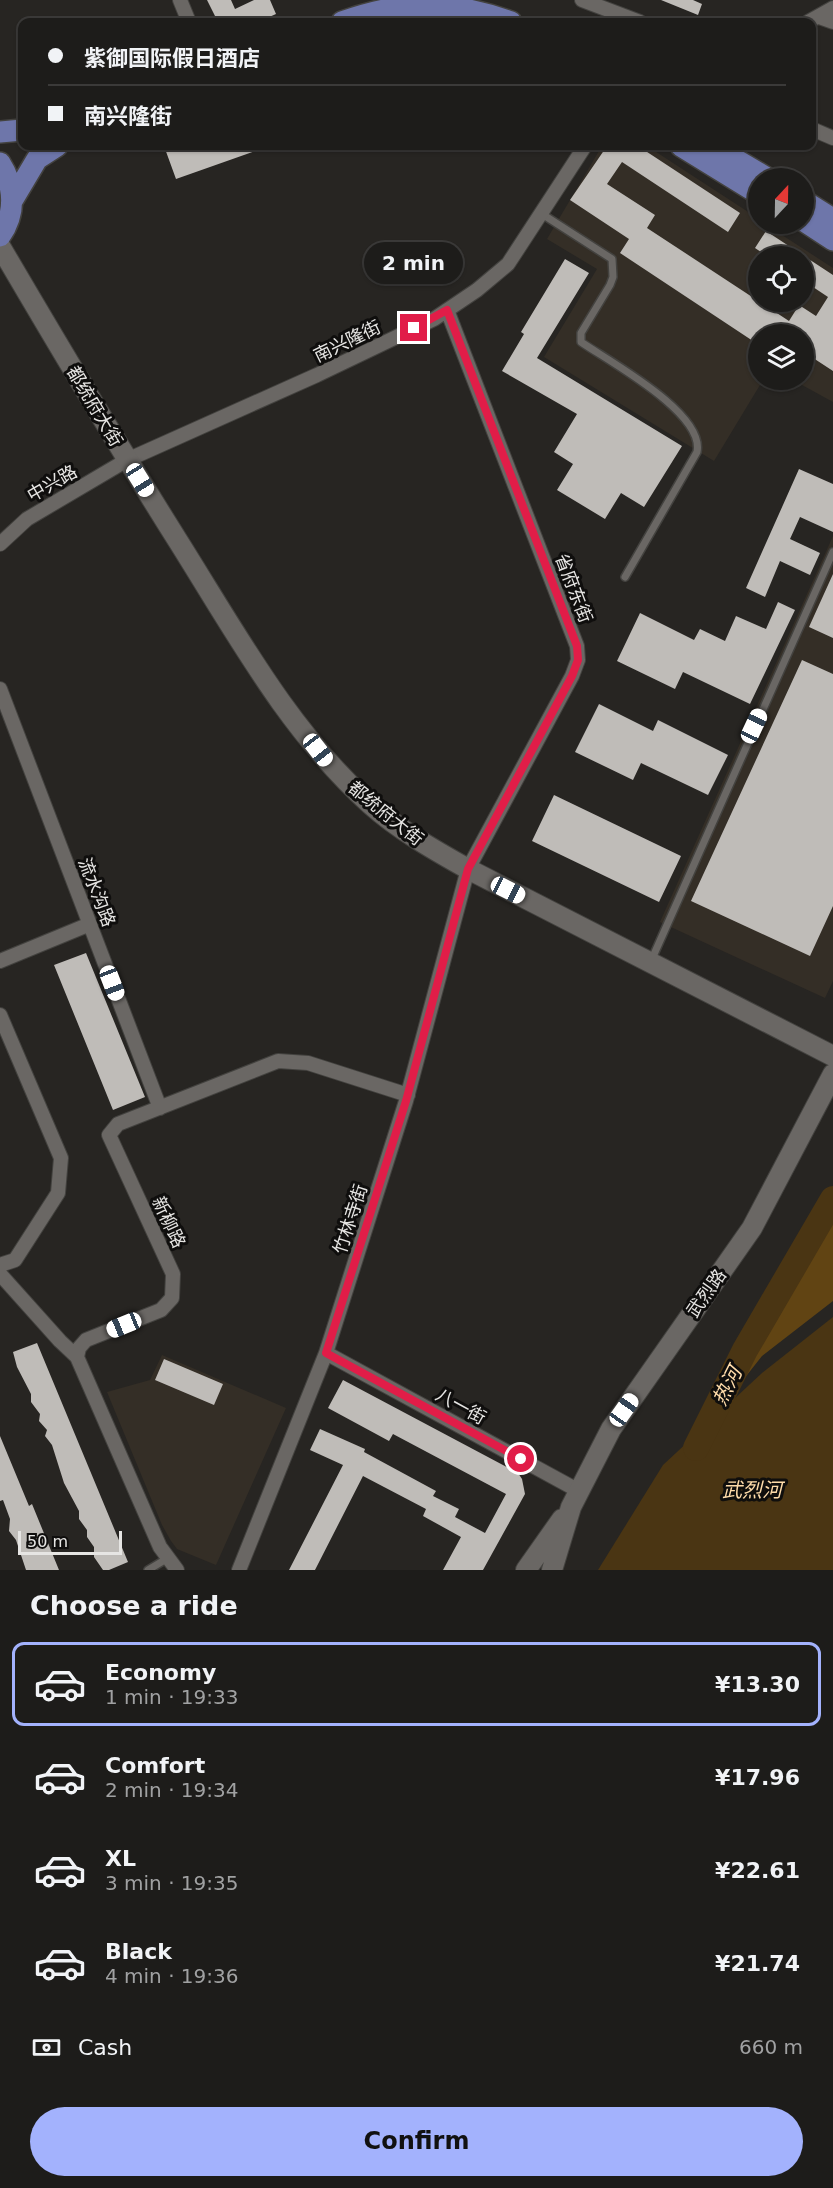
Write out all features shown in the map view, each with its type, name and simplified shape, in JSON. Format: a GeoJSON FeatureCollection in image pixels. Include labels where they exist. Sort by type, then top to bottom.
{"type":"FeatureCollection","features":[{"type":"Feature","properties":{"kind":"main road"},"geometry":{"type":"LineString","coordinates":[[353,18],[381,8],[418,0],[447,1],[486,11],[502,18]]}},
{"type":"Feature","properties":{"kind":"main road"},"geometry":{"type":"LineString","coordinates":[[0,132],[18,130]]}},
{"type":"Feature","properties":{"kind":"main road"},"geometry":{"type":"LineString","coordinates":[[0,236],[8,222],[12,201],[37,159],[51,150]]}},
{"type":"Feature","properties":{"kind":"main road"},"geometry":{"type":"LineString","coordinates":[[688,150],[748,187]]}},
{"type":"Feature","properties":{"kind":"main road"},"geometry":{"type":"LineString","coordinates":[[720,150],[750,168]]}},
{"type":"Feature","properties":{"kind":"main road"},"geometry":{"type":"LineString","coordinates":[[0,163],[8,180],[12,201]]}},
{"type":"Feature","properties":{"kind":"main road"},"geometry":{"type":"LineString","coordinates":[[814,207],[833,219]]}},
{"type":"Feature","properties":{"kind":"main road"},"geometry":{"type":"LineString","coordinates":[[814,228],[833,240]]}},
{"type":"Feature","properties":{"kind":"main road","name":"都统府大街"},"geometry":{"type":"LineString","coordinates":[[0,246],[127,460],[269,689],[330,765],[371,805],[423,843],[468,869],[833,1056]]}},
{"type":"Feature","properties":{"kind":"main road","name":"武烈路"},"geometry":{"type":"LineString","coordinates":[[526,1570],[575,1499],[611,1429],[752,1228],[833,1074]]}},
{"type":"Feature","properties":{"kind":"main road","name":"武烈路"},"geometry":{"type":"LineString","coordinates":[[552,1570],[575,1499]]}},
{"type":"Feature","properties":{"kind":"street"},"geometry":{"type":"LineString","coordinates":[[180,0],[187,18]]}},
{"type":"Feature","properties":{"kind":"street"},"geometry":{"type":"LineString","coordinates":[[582,0],[629,18]]}},
{"type":"Feature","properties":{"kind":"street"},"geometry":{"type":"LineString","coordinates":[[816,18],[833,8]]}},
{"type":"Feature","properties":{"kind":"street"},"geometry":{"type":"LineString","coordinates":[[816,20],[833,22]]}},
{"type":"Feature","properties":{"kind":"street"},"geometry":{"type":"LineString","coordinates":[[816,131],[833,138]]}},
{"type":"Feature","properties":{"kind":"street","name":"南兴隆街"},"geometry":{"type":"LineString","coordinates":[[127,460],[317,375],[447,310],[477,290],[508,264],[582,150]]}},
{"type":"Feature","properties":{"kind":"street","name":"省府东街"},"geometry":{"type":"LineString","coordinates":[[447,310],[577,646],[578,660],[572,676],[468,869]]}},
{"type":"Feature","properties":{"kind":"street","name":"中兴路"},"geometry":{"type":"LineString","coordinates":[[0,544],[27,519],[127,460]]}},
{"type":"Feature","properties":{"kind":"street","name":"流水沟路"},"geometry":{"type":"LineString","coordinates":[[0,689],[160,1108]]}},
{"type":"Feature","properties":{"kind":"street","name":"竹林寺街"},"geometry":{"type":"LineString","coordinates":[[239,1570],[326,1353],[408,1095],[468,869]]}},
{"type":"Feature","properties":{"kind":"street"},"geometry":{"type":"LineString","coordinates":[[0,962],[90,924]]}},
{"type":"Feature","properties":{"kind":"street"},"geometry":{"type":"LineString","coordinates":[[0,1015],[62,1158],[58,1193],[15,1260],[0,1265]]}},
{"type":"Feature","properties":{"kind":"street","name":"新柳路"},"geometry":{"type":"LineString","coordinates":[[77,1357],[79,1348],[86,1340],[161,1310],[172,1298],[173,1274],[109,1136],[118,1124],[278,1061],[308,1063],[408,1095]]}},
{"type":"Feature","properties":{"kind":"street"},"geometry":{"type":"LineString","coordinates":[[0,1274],[77,1357],[160,1547],[177,1570]]}},
{"type":"Feature","properties":{"kind":"street","name":"八一街"},"geometry":{"type":"LineString","coordinates":[[326,1353],[575,1499]]}},
{"type":"Feature","properties":{"kind":"lane"},"geometry":{"type":"LineString","coordinates":[[542,214],[612,260],[613,277],[581,333],[581,342],[678,409],[696,433],[699,442],[698,452],[625,577]]}},
{"type":"Feature","properties":{"kind":"lane"},"geometry":{"type":"LineString","coordinates":[[651,963],[833,552]]}},
{"type":"Feature","properties":{"kind":"lane"},"geometry":{"type":"LineString","coordinates":[[148,1570],[168,1558]]}},
{"type":"Feature","properties":{"kind":"shaded area"},"geometry":{"type":"Polygon","coordinates":[[[600,150],[653,150],[748,212],[748,234],[780,234],[799,246],[748,246],[748,312],[814,312],[814,256],[833,268],[833,402],[811,390],[814,390],[814,324],[748,324],[748,390],[757,390],[714,461],[544,357],[597,269],[547,239],[600,150]]]}},
{"type":"Feature","properties":{"kind":"shaded area"},"geometry":{"type":"Polygon","coordinates":[[[833,536],[833,981],[825,998],[660,922],[833,536]]]}},
{"type":"Feature","properties":{"kind":"shaded area"},"geometry":{"type":"Polygon","coordinates":[[[833,1219],[833,1301],[762,1356],[717,1413],[833,1219]]]}},
{"type":"Feature","properties":{"kind":"shaded area"},"geometry":{"type":"Polygon","coordinates":[[[162,1355],[286,1408],[216,1565],[177,1549],[171,1541],[162,1525],[107,1392],[150,1380],[162,1355]]]}},
{"type":"Feature","properties":{"kind":"water","name":"武烈河"},"geometry":{"type":"Polygon","coordinates":[[[833,1317],[833,1570],[598,1570],[663,1465],[762,1373],[833,1317]]]}},
{"type":"Feature","properties":{"kind":"building"},"geometry":{"type":"Polygon","coordinates":[[[207,0],[231,0],[235,9],[254,0],[270,0],[276,14],[267,18],[216,18],[207,0]]]}},
{"type":"Feature","properties":{"kind":"building"},"geometry":{"type":"Polygon","coordinates":[[[661,0],[693,0],[702,4],[698,15],[661,0]]]}},
{"type":"Feature","properties":{"kind":"building"},"geometry":{"type":"Polygon","coordinates":[[[165,150],[258,150],[176,179],[165,150]]]}},
{"type":"Feature","properties":{"kind":"building"},"geometry":{"type":"Polygon","coordinates":[[[604,150],[644,150],[740,213],[728,232],[622,162],[607,184],[655,215],[647,228],[748,294],[748,312],[775,312],[789,321],[795,312],[810,312],[816,316],[828,297],[814,288],[814,263],[833,275],[833,371],[814,359],[814,324],[748,324],[748,338],[620,253],[629,239],[570,200],[604,150]]]}},
{"type":"Feature","properties":{"kind":"building"},"geometry":{"type":"Polygon","coordinates":[[[764,234],[771,234],[789,246],[756,246],[764,234]]]}},
{"type":"Feature","properties":{"kind":"building"},"geometry":{"type":"Polygon","coordinates":[[[565,259],[589,273],[537,358],[682,446],[644,507],[621,493],[605,519],[557,490],[573,464],[554,452],[577,414],[502,371],[524,334],[521,332],[565,259]]]}},
{"type":"Feature","properties":{"kind":"building"},"geometry":{"type":"Polygon","coordinates":[[[799,469],[833,484],[833,532],[800,517],[790,539],[820,553],[810,575],[780,561],[765,597],[746,588],[799,469]]]}},
{"type":"Feature","properties":{"kind":"building"},"geometry":{"type":"Polygon","coordinates":[[[833,574],[833,638],[809,627],[833,574]]]}},
{"type":"Feature","properties":{"kind":"building"},"geometry":{"type":"Polygon","coordinates":[[[778,602],[795,610],[750,704],[683,672],[675,689],[617,661],[640,613],[694,640],[700,629],[725,641],[736,616],[766,629],[778,602]]]}},
{"type":"Feature","properties":{"kind":"building"},"geometry":{"type":"Polygon","coordinates":[[[802,660],[833,674],[833,906],[810,956],[691,901],[802,660]]]}},
{"type":"Feature","properties":{"kind":"building"},"geometry":{"type":"Polygon","coordinates":[[[599,704],[653,731],[658,720],[728,755],[708,795],[641,763],[633,780],[575,752],[599,704]]]}},
{"type":"Feature","properties":{"kind":"building"},"geometry":{"type":"Polygon","coordinates":[[[554,795],[681,856],[659,902],[532,841],[554,795]]]}},
{"type":"Feature","properties":{"kind":"building"},"geometry":{"type":"Polygon","coordinates":[[[86,953],[145,1097],[113,1110],[54,965],[86,953]]]}},
{"type":"Feature","properties":{"kind":"building"},"geometry":{"type":"Polygon","coordinates":[[[37,1343],[128,1562],[109,1570],[103,1570],[94,1557],[94,1547],[87,1537],[87,1530],[79,1519],[79,1511],[64,1483],[52,1445],[45,1436],[47,1430],[39,1421],[40,1414],[31,1402],[31,1394],[17,1367],[13,1352],[37,1343]]]}},
{"type":"Feature","properties":{"kind":"building"},"geometry":{"type":"Polygon","coordinates":[[[164,1359],[223,1384],[214,1405],[155,1380],[164,1359]]]}},
{"type":"Feature","properties":{"kind":"building"},"geometry":{"type":"Polygon","coordinates":[[[343,1380],[518,1473],[522,1479],[525,1494],[483,1570],[443,1570],[461,1537],[423,1516],[426,1509],[363,1476],[315,1570],[289,1570],[343,1465],[310,1450],[320,1429],[365,1449],[364,1452],[436,1491],[433,1496],[459,1509],[455,1517],[485,1533],[506,1494],[393,1434],[389,1441],[328,1408],[343,1380]]]}},
{"type":"Feature","properties":{"kind":"building"},"geometry":{"type":"Polygon","coordinates":[[[0,1436],[29,1506],[32,1504],[59,1570],[26,1570],[16,1540],[9,1531],[10,1519],[3,1500],[0,1501],[0,1436]]]}},
{"type":"Feature","properties":{"kind":"waterway","name":"热河"},"geometry":{"type":"LineString","coordinates":[[696,1448],[745,1350],[833,1199]]}},
{"type":"Feature","properties":{"kind":"route"},"geometry":{"type":"LineString","coordinates":[[414,328],[447,310],[577,646],[578,660],[572,676],[468,869],[406,1101],[326,1353],[521,1459]]}}]}
